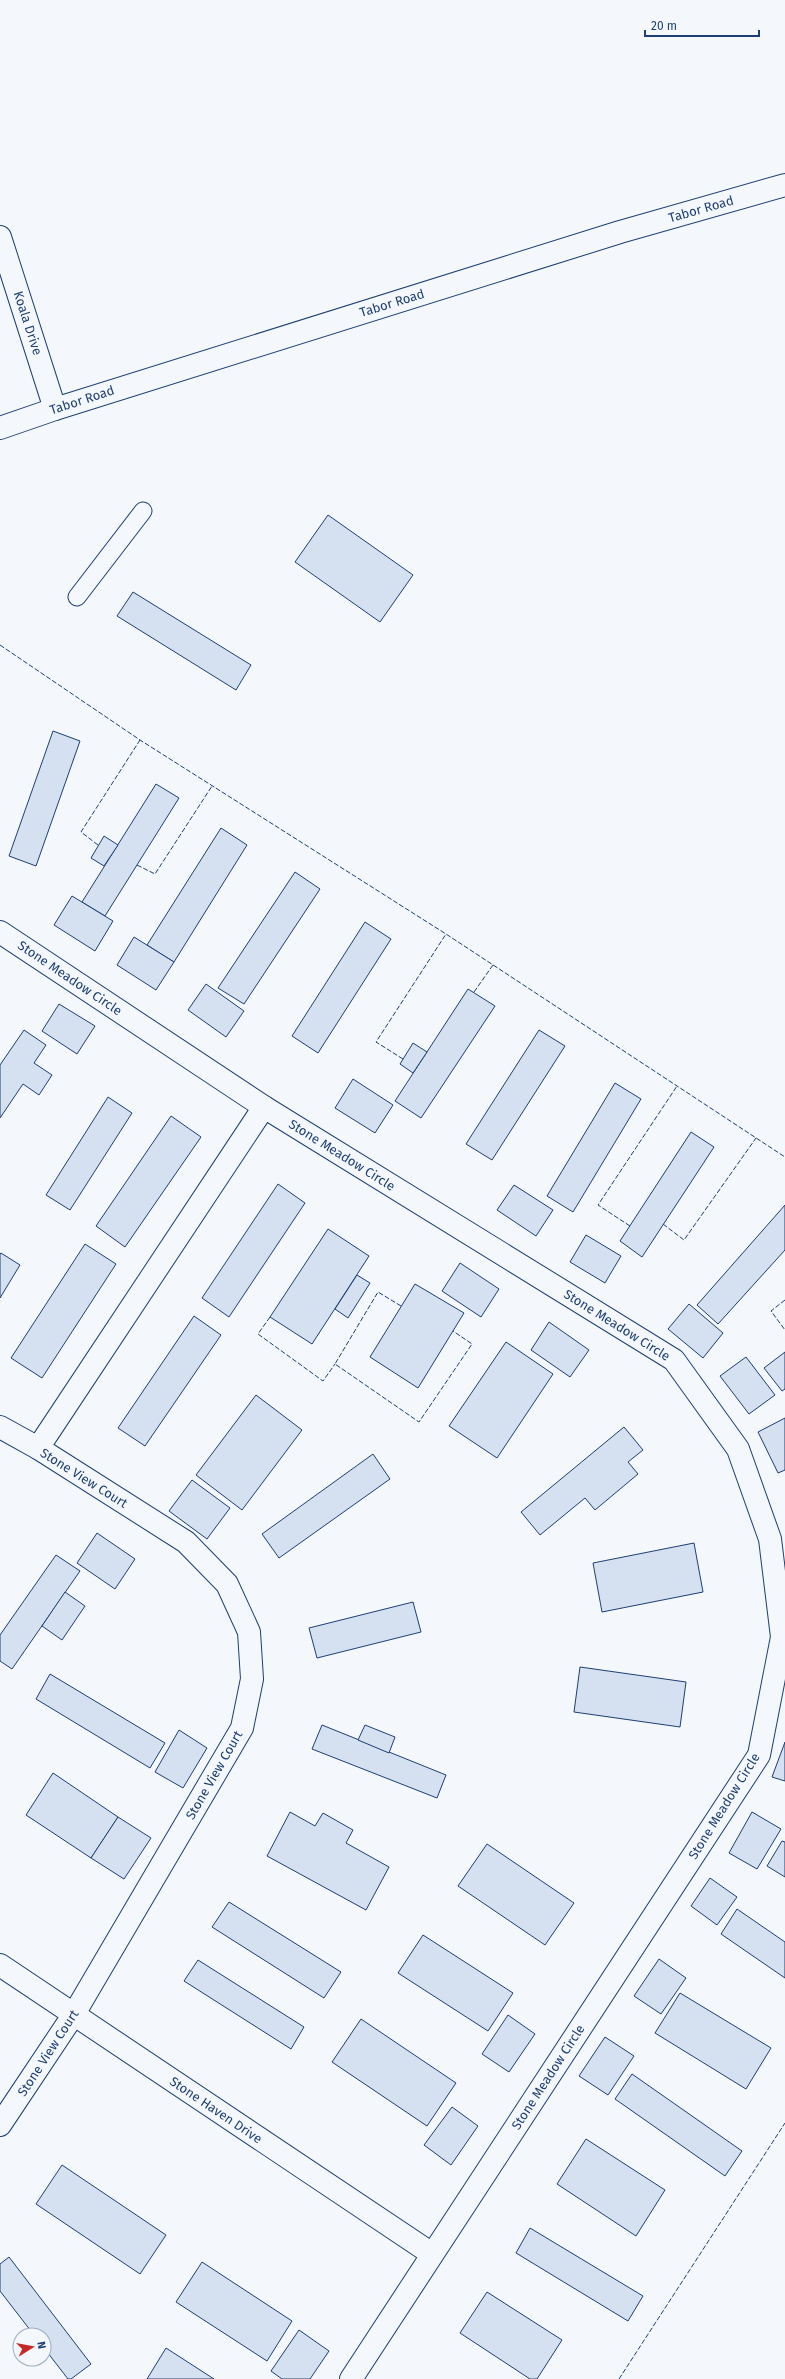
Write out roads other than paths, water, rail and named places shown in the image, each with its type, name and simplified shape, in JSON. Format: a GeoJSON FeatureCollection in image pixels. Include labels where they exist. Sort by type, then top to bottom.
{"type":"FeatureCollection","features":[{"type":"Feature","properties":{"kind":"street","name":"Tabor Road"},"geometry":{"type":"LineString","coordinates":[[0,428],[55,409],[620,232],[785,185]]}},
{"type":"Feature","properties":{"kind":"street","name":"Koala Drive"},"geometry":{"type":"LineString","coordinates":[[0,238],[55,409]]}},
{"type":"Feature","properties":{"kind":"street","name":"Stone Meadow Circle"},"geometry":{"type":"LineString","coordinates":[[0,932],[264,1107],[674,1360],[738,1449],[770,1539],[782,1638],[759,1755],[351,2379]]}},
{"type":"Feature","properties":{"kind":"street"},"geometry":{"type":"LineString","coordinates":[[38,1448],[264,1107]]}},
{"type":"Feature","properties":{"kind":"street","name":"Stone View Court"},"geometry":{"type":"LineString","coordinates":[[0,1427],[38,1448],[186,1542],[227,1584],[249,1632],[252,1679],[242,1728],[74,2014],[0,2125]]}},
{"type":"Feature","properties":{"kind":"street","name":"Stone Haven Drive"},"geometry":{"type":"LineString","coordinates":[[0,1966],[432,2254]]}},
{"type":"Feature","properties":{"kind":"lane"},"geometry":{"type":"LineString","coordinates":[[77,597],[143,511]]}}]}
